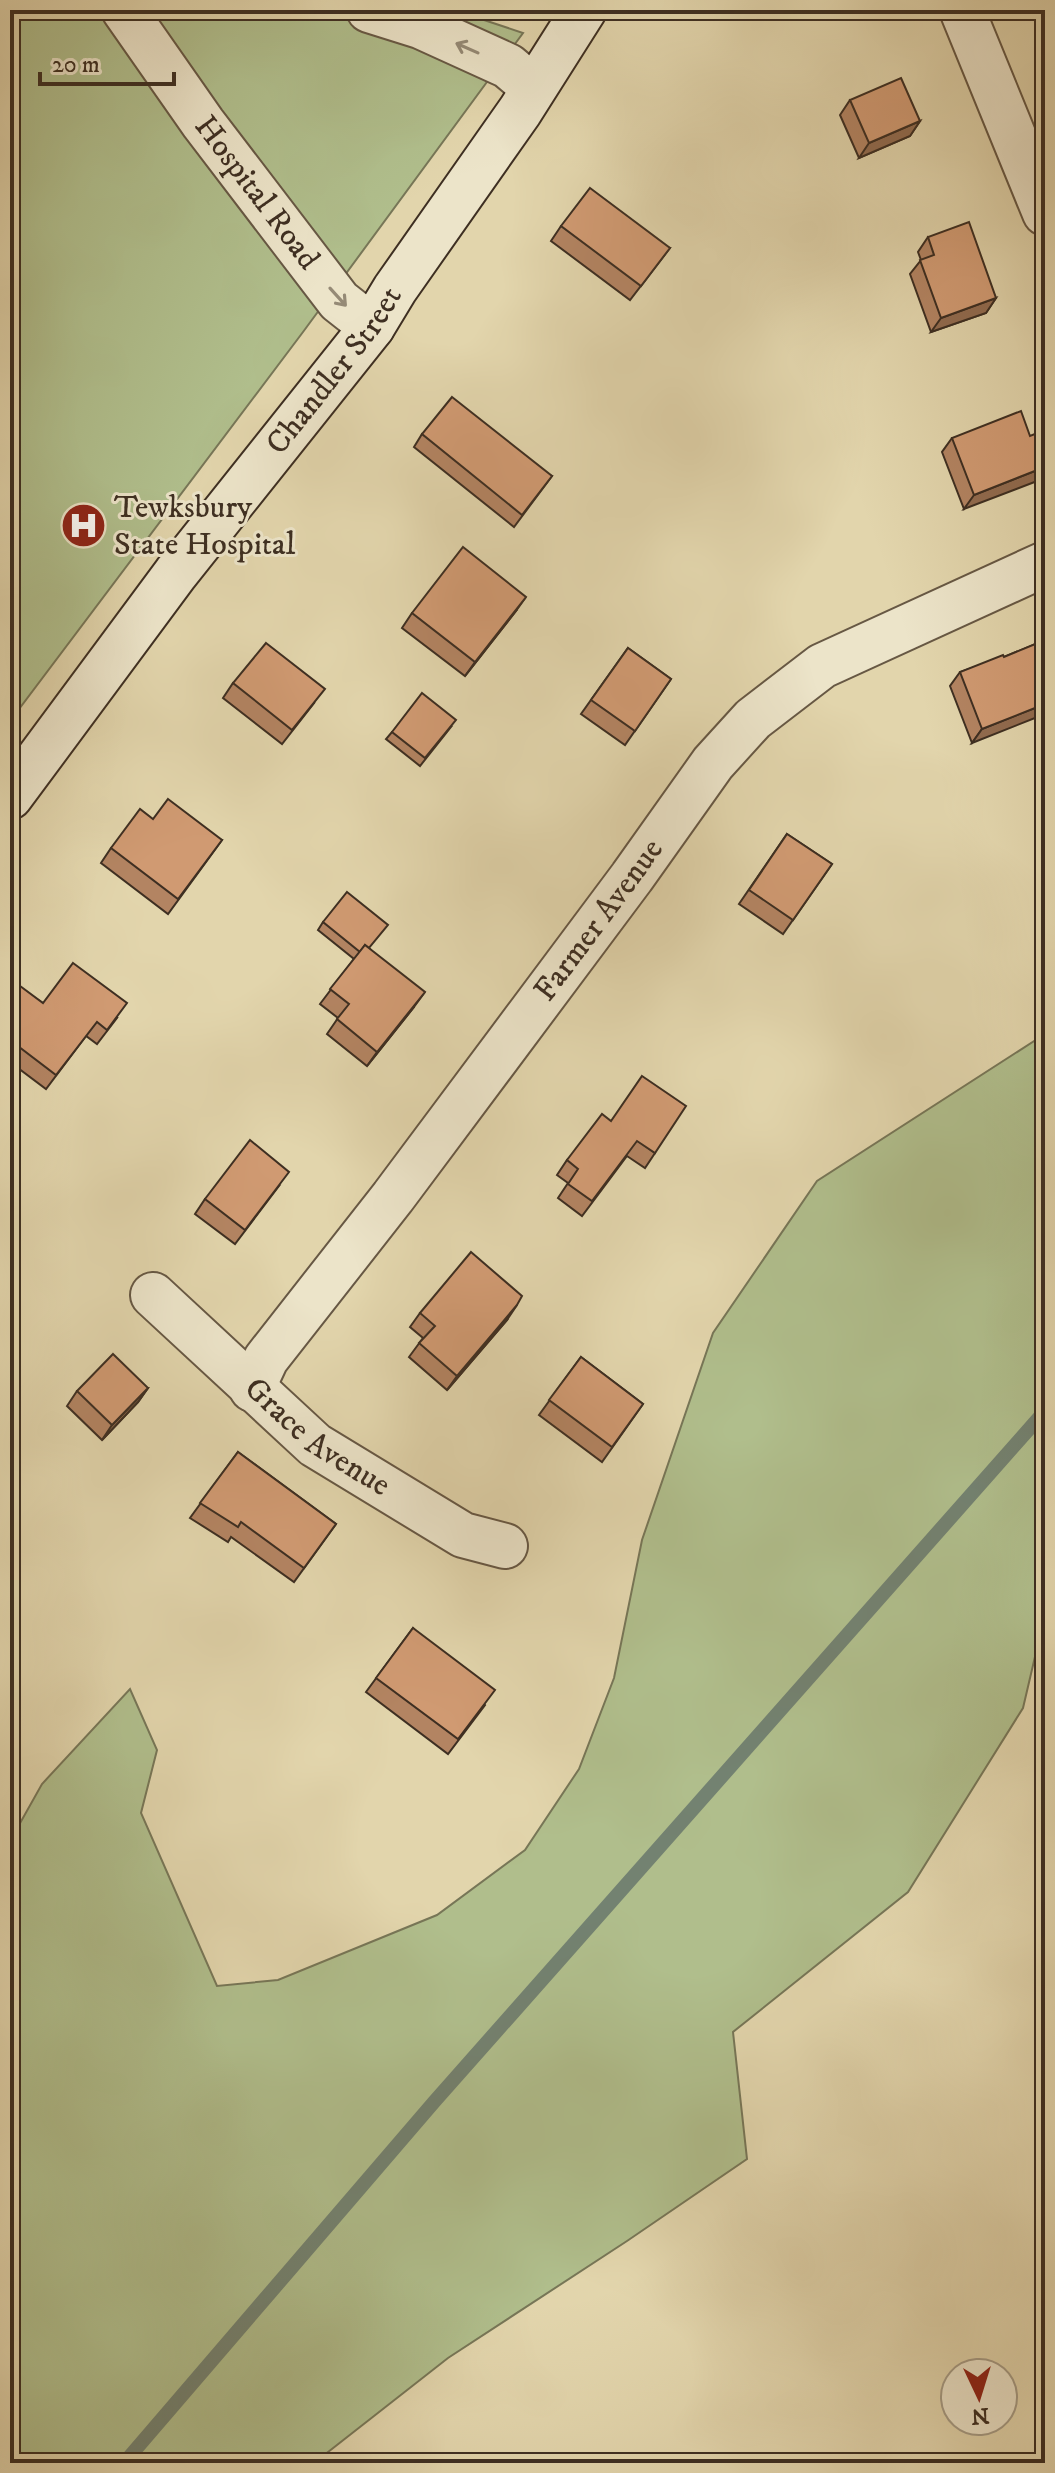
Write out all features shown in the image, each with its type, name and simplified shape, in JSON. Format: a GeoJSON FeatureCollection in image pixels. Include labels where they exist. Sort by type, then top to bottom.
{"type":"FeatureCollection","features":[{"type":"Feature","properties":{"kind":"street","name":"Hospital Road"},"geometry":{"type":"LineString","coordinates":[[124,10],[203,123],[339,301],[372,327]]}},
{"type":"Feature","properties":{"kind":"street"},"geometry":{"type":"LineString","coordinates":[[369,10],[420,26],[508,66],[533,87]]}},
{"type":"Feature","properties":{"kind":"street","name":"Chandler Street"},"geometry":{"type":"LineString","coordinates":[[10,797],[176,573],[372,327],[395,289],[520,111],[584,10]]}},
{"type":"Feature","properties":{"kind":"street"},"geometry":{"type":"LineString","coordinates":[[962,10],[1045,213]]}},
{"type":"Feature","properties":{"kind":"street","name":"Farmer Avenue"},"geometry":{"type":"LineString","coordinates":[[252,1389],[266,1359],[403,1184],[713,763],[753,719],[822,666],[1045,564]]}},
{"type":"Feature","properties":{"kind":"street","name":"Grace Avenue"},"geometry":{"type":"LineString","coordinates":[[153,1295],[315,1445],[463,1535],[505,1546]]}},
{"type":"Feature","properties":{"kind":"green space","name":"Tewksbury State Hospital"},"geometry":{"type":"Polygon","coordinates":[[[10,10],[454,10],[523,33],[10,721],[10,10]]]}},
{"type":"Feature","properties":{"kind":"green space"},"geometry":{"type":"Polygon","coordinates":[[[1045,1034],[1045,1614],[1023,1708],[908,1892],[733,2032],[747,2159],[448,2358],[314,2463],[10,2463],[10,1841],[42,1784],[130,1689],[157,1750],[141,1813],[217,1986],[278,1980],[437,1915],[525,1850],[579,1769],[614,1678],[642,1540],[713,1333],[817,1181],[1045,1034]]]}},
{"type":"Feature","properties":{"kind":"building"},"geometry":{"type":"Polygon","coordinates":[[[901,78],[920,121],[869,143],[850,100],[901,78]]]}},
{"type":"Feature","properties":{"kind":"building"},"geometry":{"type":"Polygon","coordinates":[[[590,188],[670,248],[641,286],[561,226],[590,188]]]}},
{"type":"Feature","properties":{"kind":"building"},"geometry":{"type":"Polygon","coordinates":[[[969,222],[996,298],[941,318],[920,260],[934,255],[928,237],[969,222]]]}},
{"type":"Feature","properties":{"kind":"building"},"geometry":{"type":"Polygon","coordinates":[[[452,397],[552,476],[522,515],[422,434],[452,397]]]}},
{"type":"Feature","properties":{"kind":"building"},"geometry":{"type":"Polygon","coordinates":[[[1021,411],[1030,436],[1045,430],[1045,467],[974,495],[952,438],[1021,411]]]}},
{"type":"Feature","properties":{"kind":"building"},"geometry":{"type":"Polygon","coordinates":[[[463,547],[526,597],[475,662],[412,613],[463,547]]]}},
{"type":"Feature","properties":{"kind":"building"},"geometry":{"type":"Polygon","coordinates":[[[1045,640],[1045,704],[982,729],[960,672],[1045,640]]]}},
{"type":"Feature","properties":{"kind":"building"},"geometry":{"type":"Polygon","coordinates":[[[266,643],[325,689],[292,730],[233,683],[266,643]]]}},
{"type":"Feature","properties":{"kind":"building"},"geometry":{"type":"Polygon","coordinates":[[[628,648],[671,679],[635,731],[591,700],[628,648]]]}},
{"type":"Feature","properties":{"kind":"building"},"geometry":{"type":"Polygon","coordinates":[[[422,693],[456,720],[425,758],[392,732],[422,693]]]}},
{"type":"Feature","properties":{"kind":"building"},"geometry":{"type":"Polygon","coordinates":[[[168,799],[222,840],[178,899],[111,848],[140,809],[153,819],[168,799]]]}},
{"type":"Feature","properties":{"kind":"building"},"geometry":{"type":"Polygon","coordinates":[[[787,834],[832,864],[793,920],[749,890],[787,834]]]}},
{"type":"Feature","properties":{"kind":"building"},"geometry":{"type":"Polygon","coordinates":[[[347,892],[388,925],[369,948],[365,945],[360,952],[323,922],[347,892]]]}},
{"type":"Feature","properties":{"kind":"building"},"geometry":{"type":"Polygon","coordinates":[[[365,945],[425,992],[377,1052],[337,1019],[349,1004],[330,989],[365,945]]]}},
{"type":"Feature","properties":{"kind":"building"},"geometry":{"type":"Polygon","coordinates":[[[73,963],[127,1003],[107,1030],[97,1022],[56,1075],[10,1040],[10,982],[12,980],[43,1003],[73,963]]]}},
{"type":"Feature","properties":{"kind":"building"},"geometry":{"type":"Polygon","coordinates":[[[642,1076],[686,1106],[655,1153],[637,1141],[592,1201],[568,1184],[578,1169],[567,1160],[602,1114],[611,1121],[642,1076]]]}},
{"type":"Feature","properties":{"kind":"building"},"geometry":{"type":"Polygon","coordinates":[[[250,1140],[289,1172],[245,1230],[205,1199],[250,1140]]]}},
{"type":"Feature","properties":{"kind":"building"},"geometry":{"type":"Polygon","coordinates":[[[471,1252],[522,1296],[457,1376],[419,1343],[435,1326],[420,1313],[471,1252]]]}},
{"type":"Feature","properties":{"kind":"building"},"geometry":{"type":"Polygon","coordinates":[[[113,1354],[148,1388],[112,1425],[77,1391],[113,1354]]]}},
{"type":"Feature","properties":{"kind":"building"},"geometry":{"type":"Polygon","coordinates":[[[581,1357],[643,1404],[612,1447],[549,1400],[581,1357]]]}},
{"type":"Feature","properties":{"kind":"building"},"geometry":{"type":"Polygon","coordinates":[[[238,1452],[336,1524],[304,1568],[241,1522],[238,1527],[200,1503],[238,1452]]]}},
{"type":"Feature","properties":{"kind":"building"},"geometry":{"type":"Polygon","coordinates":[[[413,1628],[495,1690],[458,1739],[376,1678],[413,1628]]]}},
{"type":"Feature","properties":{"kind":"waterway"},"geometry":{"type":"LineString","coordinates":[[124,2463],[434,2102],[1045,1411]]}},
{"type":"Feature","properties":{"kind":"place","name":"Tewksbury State Hospital"},"geometry":{"type":"Point","coordinates":[83,526]}}]}
